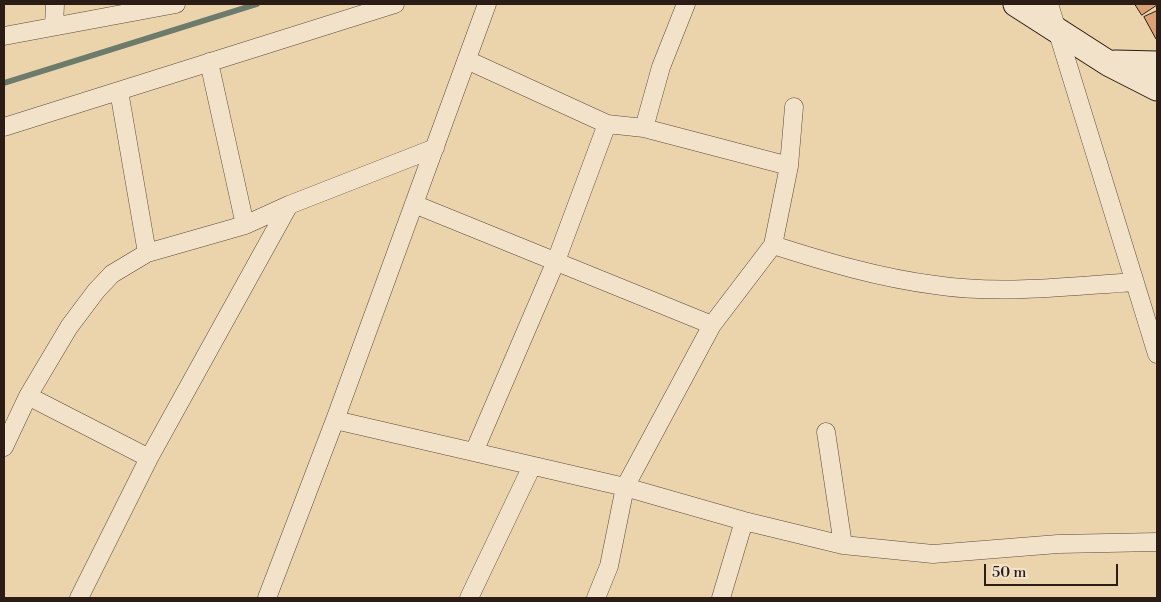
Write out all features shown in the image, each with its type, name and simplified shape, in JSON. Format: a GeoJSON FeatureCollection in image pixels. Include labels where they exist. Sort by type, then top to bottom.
{"type":"FeatureCollection","features":[{"type":"Feature","properties":{"kind":"main road"},"geometry":{"type":"LineString","coordinates":[[1016,4],[1108,63],[1157,88]]}},
{"type":"Feature","properties":{"kind":"main road"},"geometry":{"type":"LineString","coordinates":[[1108,63],[1157,64]]}},
{"type":"Feature","properties":{"kind":"street"},"geometry":{"type":"LineString","coordinates":[[54,26],[55,4]]}},
{"type":"Feature","properties":{"kind":"street"},"geometry":{"type":"LineString","coordinates":[[4,36],[176,4]]}},
{"type":"Feature","properties":{"kind":"street"},"geometry":{"type":"LineString","coordinates":[[4,127],[395,4]]}},
{"type":"Feature","properties":{"kind":"street"},"geometry":{"type":"LineString","coordinates":[[267,598],[335,420],[487,4]]}},
{"type":"Feature","properties":{"kind":"street"},"geometry":{"type":"LineString","coordinates":[[644,128],[661,67],[686,4]]}},
{"type":"Feature","properties":{"kind":"street"},"geometry":{"type":"LineString","coordinates":[[1049,4],[1157,354]]}},
{"type":"Feature","properties":{"kind":"street"},"geometry":{"type":"LineString","coordinates":[[467,60],[607,124],[644,128],[789,166]]}},
{"type":"Feature","properties":{"kind":"street"},"geometry":{"type":"LineString","coordinates":[[209,62],[245,225]]}},
{"type":"Feature","properties":{"kind":"street"},"geometry":{"type":"LineString","coordinates":[[119,90],[147,253]]}},
{"type":"Feature","properties":{"kind":"street"},"geometry":{"type":"LineString","coordinates":[[596,598],[609,566],[625,487],[712,324],[773,245],[789,166],[794,107]]}},
{"type":"Feature","properties":{"kind":"street"},"geometry":{"type":"LineString","coordinates":[[474,452],[556,261],[607,124]]}},
{"type":"Feature","properties":{"kind":"street"},"geometry":{"type":"LineString","coordinates":[[4,444],[28,396],[69,327],[96,291],[112,274],[147,253],[245,225],[289,204],[435,148]]}},
{"type":"Feature","properties":{"kind":"street"},"geometry":{"type":"LineString","coordinates":[[79,598],[149,458],[289,204]]}},
{"type":"Feature","properties":{"kind":"street"},"geometry":{"type":"LineString","coordinates":[[414,204],[712,324]]}},
{"type":"Feature","properties":{"kind":"street"},"geometry":{"type":"LineString","coordinates":[[773,245],[823,261],[936,286],[977,289],[1045,288],[1135,282]]}},
{"type":"Feature","properties":{"kind":"street"},"geometry":{"type":"LineString","coordinates":[[28,396],[149,458]]}},
{"type":"Feature","properties":{"kind":"street"},"geometry":{"type":"LineString","coordinates":[[335,420],[625,487],[744,521],[842,545],[934,554],[1058,544],[1157,542]]}},
{"type":"Feature","properties":{"kind":"street"},"geometry":{"type":"LineString","coordinates":[[826,432],[842,545]]}},
{"type":"Feature","properties":{"kind":"street"},"geometry":{"type":"LineString","coordinates":[[469,598],[532,466]]}},
{"type":"Feature","properties":{"kind":"street"},"geometry":{"type":"LineString","coordinates":[[721,598],[744,521]]}},
{"type":"Feature","properties":{"kind":"building"},"geometry":{"type":"Polygon","coordinates":[[[1135,4],[1157,4],[1157,5],[1142,15],[1135,4]]]}},
{"type":"Feature","properties":{"kind":"building"},"geometry":{"type":"Polygon","coordinates":[[[1157,11],[1157,39],[1156,39],[1144,17],[1157,11]]]}},
{"type":"Feature","properties":{"kind":"waterway"},"geometry":{"type":"LineString","coordinates":[[4,83],[257,4]]}}]}
